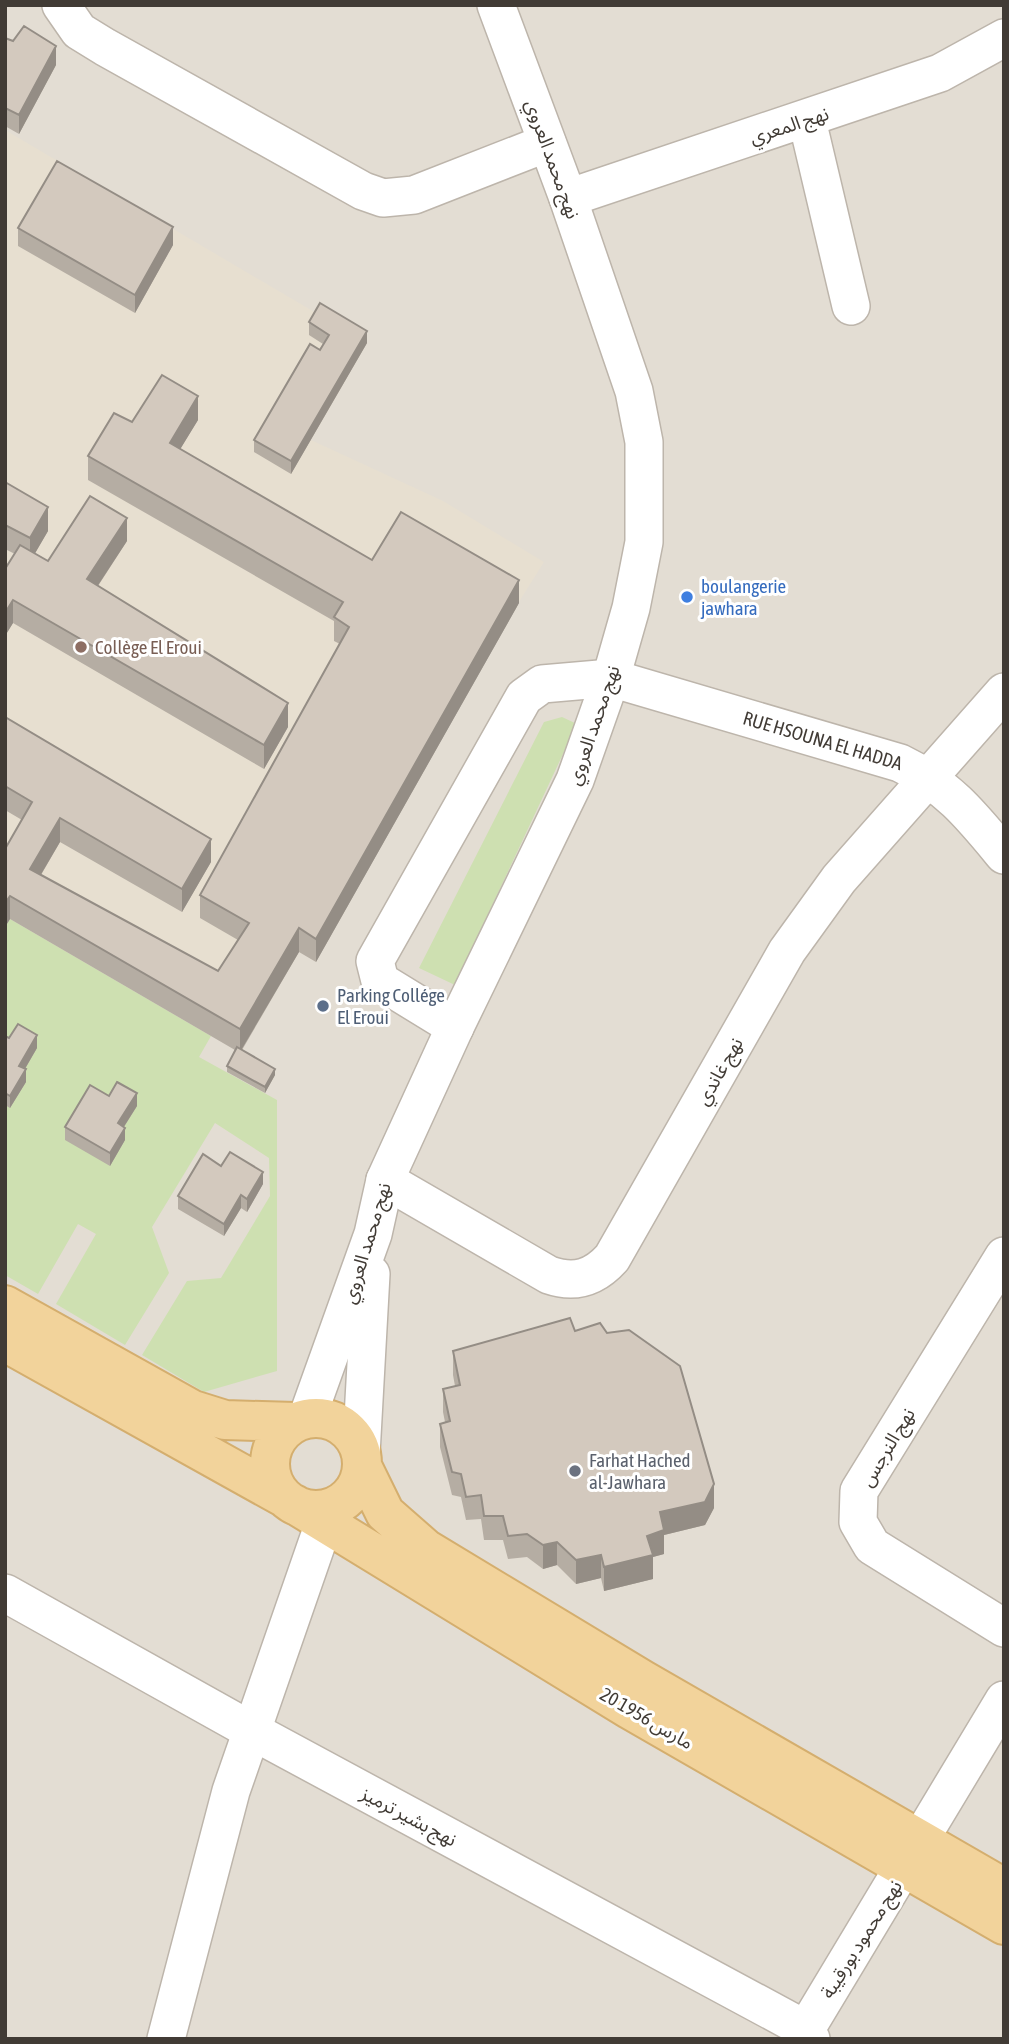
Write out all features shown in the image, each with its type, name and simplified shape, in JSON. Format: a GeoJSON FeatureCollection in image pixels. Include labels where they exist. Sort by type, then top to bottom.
{"type":"FeatureCollection","features":[{"type":"Feature","properties":{"kind":"main road"},"geometry":{"type":"LineString","coordinates":[[5,1305],[193,1410],[225,1420],[301,1420],[335,1422],[347,1430],[362,1460],[354,1489],[310,1508],[270,1472],[274,1443],[301,1420]]}},
{"type":"Feature","properties":{"kind":"main road","name":"20 مارس 1956"},"geometry":{"type":"LineString","coordinates":[[5,1342],[310,1508],[629,1709],[913,1853],[1004,1888]]}},
{"type":"Feature","properties":{"kind":"main road","name":"20 مارس 1956"},"geometry":{"type":"LineString","coordinates":[[362,1460],[385,1513],[426,1549],[643,1680],[913,1853],[1004,1925]]}},
{"type":"Feature","properties":{"kind":"street"},"geometry":{"type":"LineString","coordinates":[[61,5],[79,31],[105,47],[363,191],[383,198],[414,195],[547,143]]}},
{"type":"Feature","properties":{"kind":"street","name":"نهج محمد العروي"},"geometry":{"type":"LineString","coordinates":[[301,1420],[373,1234],[385,1180],[455,1027],[575,780],[611,678],[631,608],[643,542],[643,442],[634,391],[568,198],[496,5]]}},
{"type":"Feature","properties":{"kind":"street","name":"نهج المعري"},"geometry":{"type":"LineString","coordinates":[[568,198],[807,120],[940,73],[1004,38]]}},
{"type":"Feature","properties":{"kind":"street"},"geometry":{"type":"LineString","coordinates":[[807,120],[851,306]]}},
{"type":"Feature","properties":{"kind":"street"},"geometry":{"type":"LineString","coordinates":[[455,1027],[380,981],[375,961],[524,697],[542,684],[611,678]]}},
{"type":"Feature","properties":{"kind":"street","name":"RUE HSOUNA EL HADDA"},"geometry":{"type":"LineString","coordinates":[[611,678],[900,763],[930,777],[962,804],[1004,855]]}},
{"type":"Feature","properties":{"kind":"street","name":"نهج غاندي"},"geometry":{"type":"LineString","coordinates":[[385,1180],[549,1275],[577,1280],[602,1268],[612,1258],[787,951],[838,879],[1004,692]]}},
{"type":"Feature","properties":{"kind":"street"},"geometry":{"type":"LineString","coordinates":[[362,1460],[373,1234]]}},
{"type":"Feature","properties":{"kind":"street","name":"نهج النرجس"},"geometry":{"type":"LineString","coordinates":[[1004,1256],[859,1491],[858,1522],[872,1546],[1004,1628]]}},
{"type":"Feature","properties":{"kind":"street"},"geometry":{"type":"LineString","coordinates":[[166,2039],[232,1791],[254,1732],[310,1508]]}},
{"type":"Feature","properties":{"kind":"street","name":"نهج بشير ترميز"},"geometry":{"type":"LineString","coordinates":[[5,1593],[805,2036]]}},
{"type":"Feature","properties":{"kind":"street","name":"نهج محمود بورقيبة"},"geometry":{"type":"LineString","coordinates":[[805,2036],[1004,1700]]}},
{"type":"Feature","properties":{"kind":"shaded area"},"geometry":{"type":"Polygon","coordinates":[[[5,5],[1004,5],[1004,2039],[5,2039],[5,5]]]}},
{"type":"Feature","properties":{"kind":"shaded area"},"geometry":{"type":"Polygon","coordinates":[[[5,130],[367,343],[311,440],[443,501],[544,562],[299,952],[240,1052],[10,920],[5,927],[5,130]]]}},
{"type":"Feature","properties":{"kind":"green space"},"geometry":{"type":"Polygon","coordinates":[[[562,717],[577,724],[455,985],[419,968],[544,722],[562,717]]]}},
{"type":"Feature","properties":{"kind":"green space"},"geometry":{"type":"Polygon","coordinates":[[[10,919],[211,1036],[199,1057],[277,1100],[277,1371],[204,1392],[142,1355],[187,1281],[221,1278],[270,1196],[269,1158],[215,1123],[152,1227],[169,1273],[125,1345],[56,1304],[96,1234],[78,1224],[38,1294],[5,1275],[5,927],[10,919]]]}},
{"type":"Feature","properties":{"kind":"building"},"geometry":{"type":"Polygon","coordinates":[[[24,26],[56,46],[19,115],[5,108],[5,38],[13,41],[24,26]]]}},
{"type":"Feature","properties":{"kind":"building"},"geometry":{"type":"Polygon","coordinates":[[[57,161],[173,227],[135,295],[18,228],[57,161]]]}},
{"type":"Feature","properties":{"kind":"building"},"geometry":{"type":"Polygon","coordinates":[[[320,303],[367,331],[291,461],[254,440],[310,344],[320,350],[329,335],[309,322],[320,303]]]}},
{"type":"Feature","properties":{"kind":"building"},"geometry":{"type":"Polygon","coordinates":[[[162,375],[198,396],[170,443],[372,560],[401,512],[519,580],[316,939],[299,928],[240,1029],[10,896],[5,903],[5,849],[32,802],[5,786],[5,717],[211,839],[182,889],[60,818],[30,869],[218,971],[249,923],[200,895],[349,627],[334,617],[343,602],[88,456],[114,413],[132,422],[162,375]]]}},
{"type":"Feature","properties":{"kind":"building"},"geometry":{"type":"Polygon","coordinates":[[[5,482],[48,507],[30,538],[5,525],[5,482]]]}},
{"type":"Feature","properties":{"kind":"building"},"geometry":{"type":"Polygon","coordinates":[[[90,496],[127,518],[87,579],[288,703],[264,745],[13,600],[5,613],[5,569],[20,545],[48,561],[90,496]]]}},
{"type":"Feature","properties":{"kind":"building"},"geometry":{"type":"Polygon","coordinates":[[[18,1024],[37,1035],[19,1066],[26,1069],[10,1096],[5,1093],[5,1036],[9,1038],[18,1024]]]}},
{"type":"Feature","properties":{"kind":"building"},"geometry":{"type":"Polygon","coordinates":[[[237,1047],[275,1069],[265,1087],[227,1066],[237,1047]]]}},
{"type":"Feature","properties":{"kind":"building"},"geometry":{"type":"Polygon","coordinates":[[[117,1082],[137,1093],[118,1123],[125,1128],[110,1153],[65,1127],[90,1085],[109,1096],[117,1082]]]}},
{"type":"Feature","properties":{"kind":"building"},"geometry":{"type":"Polygon","coordinates":[[[230,1152],[263,1172],[247,1199],[241,1195],[224,1224],[178,1196],[203,1154],[221,1166],[230,1152]]]}},
{"type":"Feature","properties":{"kind":"building","name":"Farhat Hached al-Jawhara"},"geometry":{"type":"Polygon","coordinates":[[[570,1318],[575,1331],[600,1323],[607,1333],[629,1330],[680,1366],[714,1484],[705,1502],[660,1512],[664,1530],[647,1536],[653,1555],[604,1567],[601,1555],[576,1560],[557,1542],[543,1545],[527,1534],[508,1536],[503,1516],[484,1516],[481,1495],[466,1497],[461,1474],[452,1472],[440,1424],[450,1421],[443,1389],[460,1385],[453,1351],[570,1318]]]}},
{"type":"Feature","properties":{"kind":"place","name":"boulangerie jawhara"},"geometry":{"type":"Point","coordinates":[687,597]}},
{"type":"Feature","properties":{"kind":"place","name":"Collège El Eroui"},"geometry":{"type":"Point","coordinates":[81,647]}},
{"type":"Feature","properties":{"kind":"place","name":"Parking Collége El Eroui"},"geometry":{"type":"Point","coordinates":[323,1006]}},
{"type":"Feature","properties":{"kind":"place","name":"Farhat Hached al-Jawhara"},"geometry":{"type":"Point","coordinates":[575,1471]}}]}
